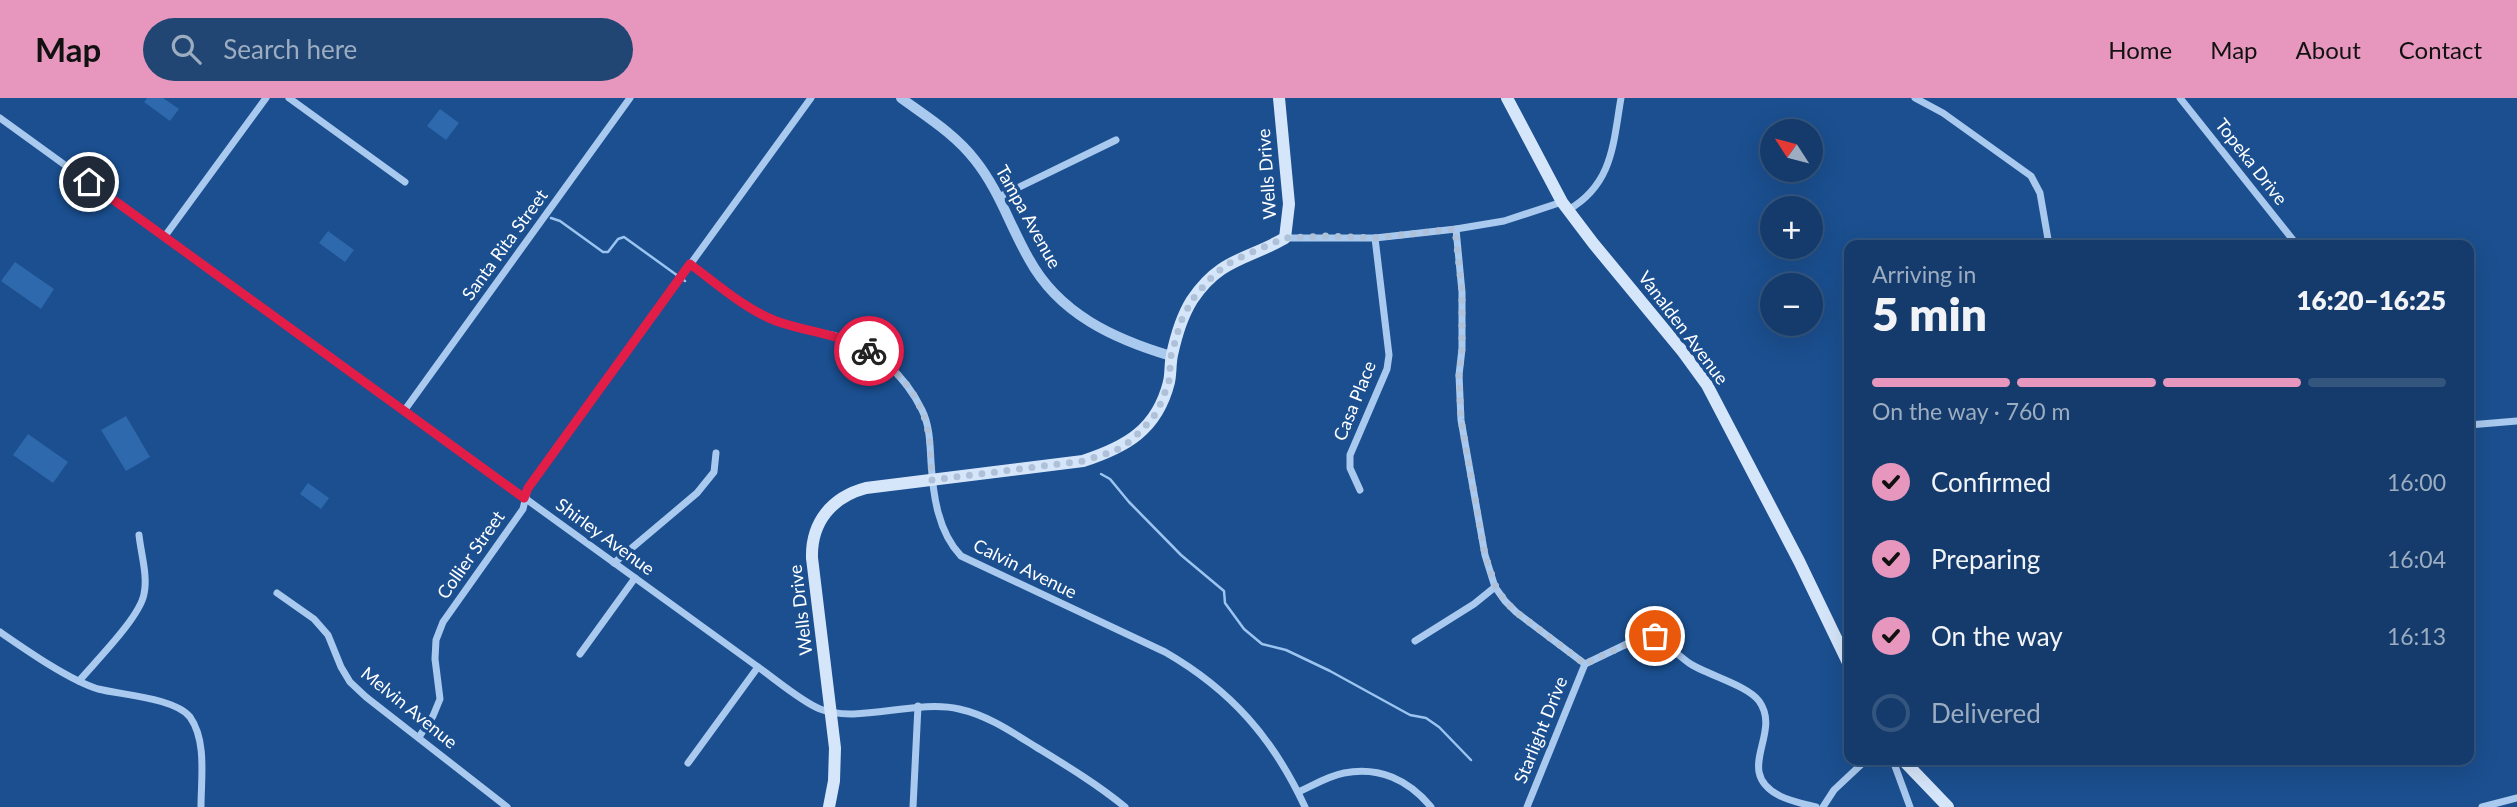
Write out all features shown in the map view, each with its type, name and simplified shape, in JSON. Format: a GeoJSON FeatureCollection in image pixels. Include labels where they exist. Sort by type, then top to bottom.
{"type":"FeatureCollection","features":[{"type":"Feature","properties":{"kind":"main road","name":"Wells Drive"},"geometry":{"type":"LineString","coordinates":[[829,807],[834,781],[835,748],[812,558],[812,545],[820,522],[838,500],[856,491],[1083,461],[1115,451],[1132,440],[1153,418],[1162,401],[1169,381],[1171,356],[1181,321],[1192,300],[1224,266],[1285,238],[1289,204],[1279,98]]}},
{"type":"Feature","properties":{"kind":"main road","name":"Vanalden Avenue"},"geometry":{"type":"LineString","coordinates":[[1507,98],[1565,206],[1678,345],[1707,385],[1794,551],[1844,655]]}},
{"type":"Feature","properties":{"kind":"main road"},"geometry":{"type":"LineString","coordinates":[[1908,765],[1945,806]]}},
{"type":"Feature","properties":{"kind":"street"},"geometry":{"type":"LineString","coordinates":[[164,236],[265,98]]}},
{"type":"Feature","properties":{"kind":"street"},"geometry":{"type":"LineString","coordinates":[[289,98],[405,182]]}},
{"type":"Feature","properties":{"kind":"street","name":"Santa Rita Street"},"geometry":{"type":"LineString","coordinates":[[404,411],[630,98]]}},
{"type":"Feature","properties":{"kind":"street","name":"Collier Street"},"geometry":{"type":"LineString","coordinates":[[419,737],[440,699],[435,659],[436,640],[443,622],[523,509],[528,488],[811,98]]}},
{"type":"Feature","properties":{"kind":"street","name":"Tampa Avenue"},"geometry":{"type":"LineString","coordinates":[[901,98],[961,144],[985,173],[1034,267],[1068,307],[1109,334],[1171,356]]}},
{"type":"Feature","properties":{"kind":"street"},"geometry":{"type":"LineString","coordinates":[[1285,238],[1375,238],[1455,229],[1504,221],[1565,206],[1591,194],[1606,169],[1612,154],[1621,98]]}},
{"type":"Feature","properties":{"kind":"street"},"geometry":{"type":"LineString","coordinates":[[1915,98],[1943,113],[2031,176],[2040,193],[2048,240]]}},
{"type":"Feature","properties":{"kind":"street","name":"Topeka Drive"},"geometry":{"type":"LineString","coordinates":[[2180,98],[2293,240]]}},
{"type":"Feature","properties":{"kind":"street","name":"Shirley Avenue"},"geometry":{"type":"LineString","coordinates":[[0,118],[758,667],[820,709],[845,715],[918,706],[957,708],[985,717],[1098,785],[1125,807]]}},
{"type":"Feature","properties":{"kind":"street"},"geometry":{"type":"LineString","coordinates":[[999,197],[1115,140]]}},
{"type":"Feature","properties":{"kind":"street"},"geometry":{"type":"LineString","coordinates":[[1455,229],[1462,292],[1459,375],[1461,420],[1485,555],[1496,587],[1516,612],[1585,664],[1635,640],[1655,636],[1690,664],[1751,691],[1767,718],[1767,729],[1758,756],[1759,776],[1767,787],[1780,796],[1816,807]]}},
{"type":"Feature","properties":{"kind":"street","name":"Casa Place"},"geometry":{"type":"LineString","coordinates":[[1360,490],[1350,468],[1350,455],[1384,377],[1389,355],[1375,238]]}},
{"type":"Feature","properties":{"kind":"street","name":"Calvin Avenue"},"geometry":{"type":"LineString","coordinates":[[690,264],[753,310],[773,320],[837,337],[887,362],[907,385],[923,412],[929,435],[932,480],[942,528],[948,543],[961,556],[1194,668],[1246,714],[1272,746],[1305,807]]}},
{"type":"Feature","properties":{"kind":"street"},"geometry":{"type":"LineString","coordinates":[[2474,425],[2517,421]]}},
{"type":"Feature","properties":{"kind":"street"},"geometry":{"type":"LineString","coordinates":[[614,563],[697,493],[714,472],[716,453]]}},
{"type":"Feature","properties":{"kind":"street"},"geometry":{"type":"LineString","coordinates":[[79,681],[135,614],[144,597],[146,582],[139,535]]}},
{"type":"Feature","properties":{"kind":"street"},"geometry":{"type":"LineString","coordinates":[[580,654],[635,578]]}},
{"type":"Feature","properties":{"kind":"street"},"geometry":{"type":"LineString","coordinates":[[1415,641],[1496,587]]}},
{"type":"Feature","properties":{"kind":"street","name":"Melvin Avenue"},"geometry":{"type":"LineString","coordinates":[[276,593],[314,619],[328,635],[350,682],[508,807]]}},
{"type":"Feature","properties":{"kind":"street"},"geometry":{"type":"LineString","coordinates":[[0,632],[79,681],[96,688],[172,705],[188,715],[197,731],[200,751],[201,807]]}},
{"type":"Feature","properties":{"kind":"street","name":"Starlight Drive"},"geometry":{"type":"LineString","coordinates":[[1527,807],[1585,664]]}},
{"type":"Feature","properties":{"kind":"street"},"geometry":{"type":"LineString","coordinates":[[688,763],[758,667]]}},
{"type":"Feature","properties":{"kind":"street"},"geometry":{"type":"LineString","coordinates":[[914,807],[918,706]]}},
{"type":"Feature","properties":{"kind":"street"},"geometry":{"type":"LineString","coordinates":[[1823,807],[1834,790],[1861,765]]}},
{"type":"Feature","properties":{"kind":"street"},"geometry":{"type":"LineString","coordinates":[[1895,765],[1910,807]]}},
{"type":"Feature","properties":{"kind":"street"},"geometry":{"type":"LineString","coordinates":[[1297,792],[1342,773],[1368,771],[1395,777],[1421,794],[1431,807]]}},
{"type":"Feature","properties":{"kind":"street"},"geometry":{"type":"LineString","coordinates":[[2482,807],[2517,798]]}},
{"type":"Feature","properties":{"kind":"shaded area"},"geometry":{"type":"Polygon","coordinates":[[[147,98],[163,98],[179,109],[170,121],[144,102],[147,98]]]}},
{"type":"Feature","properties":{"kind":"shaded area"},"geometry":{"type":"Polygon","coordinates":[[[440,109],[459,123],[446,140],[427,126],[440,109]]]}},
{"type":"Feature","properties":{"kind":"shaded area"},"geometry":{"type":"Polygon","coordinates":[[[328,231],[354,250],[345,262],[319,243],[328,231]]]}},
{"type":"Feature","properties":{"kind":"shaded area"},"geometry":{"type":"Polygon","coordinates":[[[15,262],[54,289],[41,309],[1,281],[15,262]]]}},
{"type":"Feature","properties":{"kind":"shaded area"},"geometry":{"type":"Polygon","coordinates":[[[126,416],[150,457],[126,471],[101,430],[126,416]]]}},
{"type":"Feature","properties":{"kind":"shaded area"},"geometry":{"type":"Polygon","coordinates":[[[28,434],[68,462],[53,483],[13,455],[28,434]]]}},
{"type":"Feature","properties":{"kind":"shaded area"},"geometry":{"type":"Polygon","coordinates":[[[308,483],[329,498],[321,509],[300,494],[308,483]]]}},
{"type":"Feature","properties":{"kind":"waterway"},"geometry":{"type":"LineString","coordinates":[[551,218],[560,221],[603,252],[608,252],[618,239],[624,237],[685,281]]}},
{"type":"Feature","properties":{"kind":"waterway"},"geometry":{"type":"LineString","coordinates":[[1101,474],[1110,479],[1181,555],[1224,591],[1225,603],[1244,629],[1262,644],[1286,650],[1410,715],[1426,718],[1439,727],[1471,760]]}},
{"type":"Feature","properties":{"kind":"way so far"},"geometry":{"type":"LineString","coordinates":[[869,351],[887,362],[907,385],[923,412],[929,435],[932,480],[1083,461],[1115,451],[1132,440],[1153,418],[1169,381],[1171,356],[1181,321],[1192,300],[1224,266],[1285,238],[1375,238],[1455,229],[1462,292],[1459,375],[1464,450],[1485,555],[1496,587],[1516,612],[1585,664],[1635,640],[1655,636]]}},
{"type":"Feature","properties":{"kind":"route"},"geometry":{"type":"LineString","coordinates":[[89,182],[524,498],[528,488],[690,264],[753,310],[773,320],[837,337],[869,351]]}}]}
